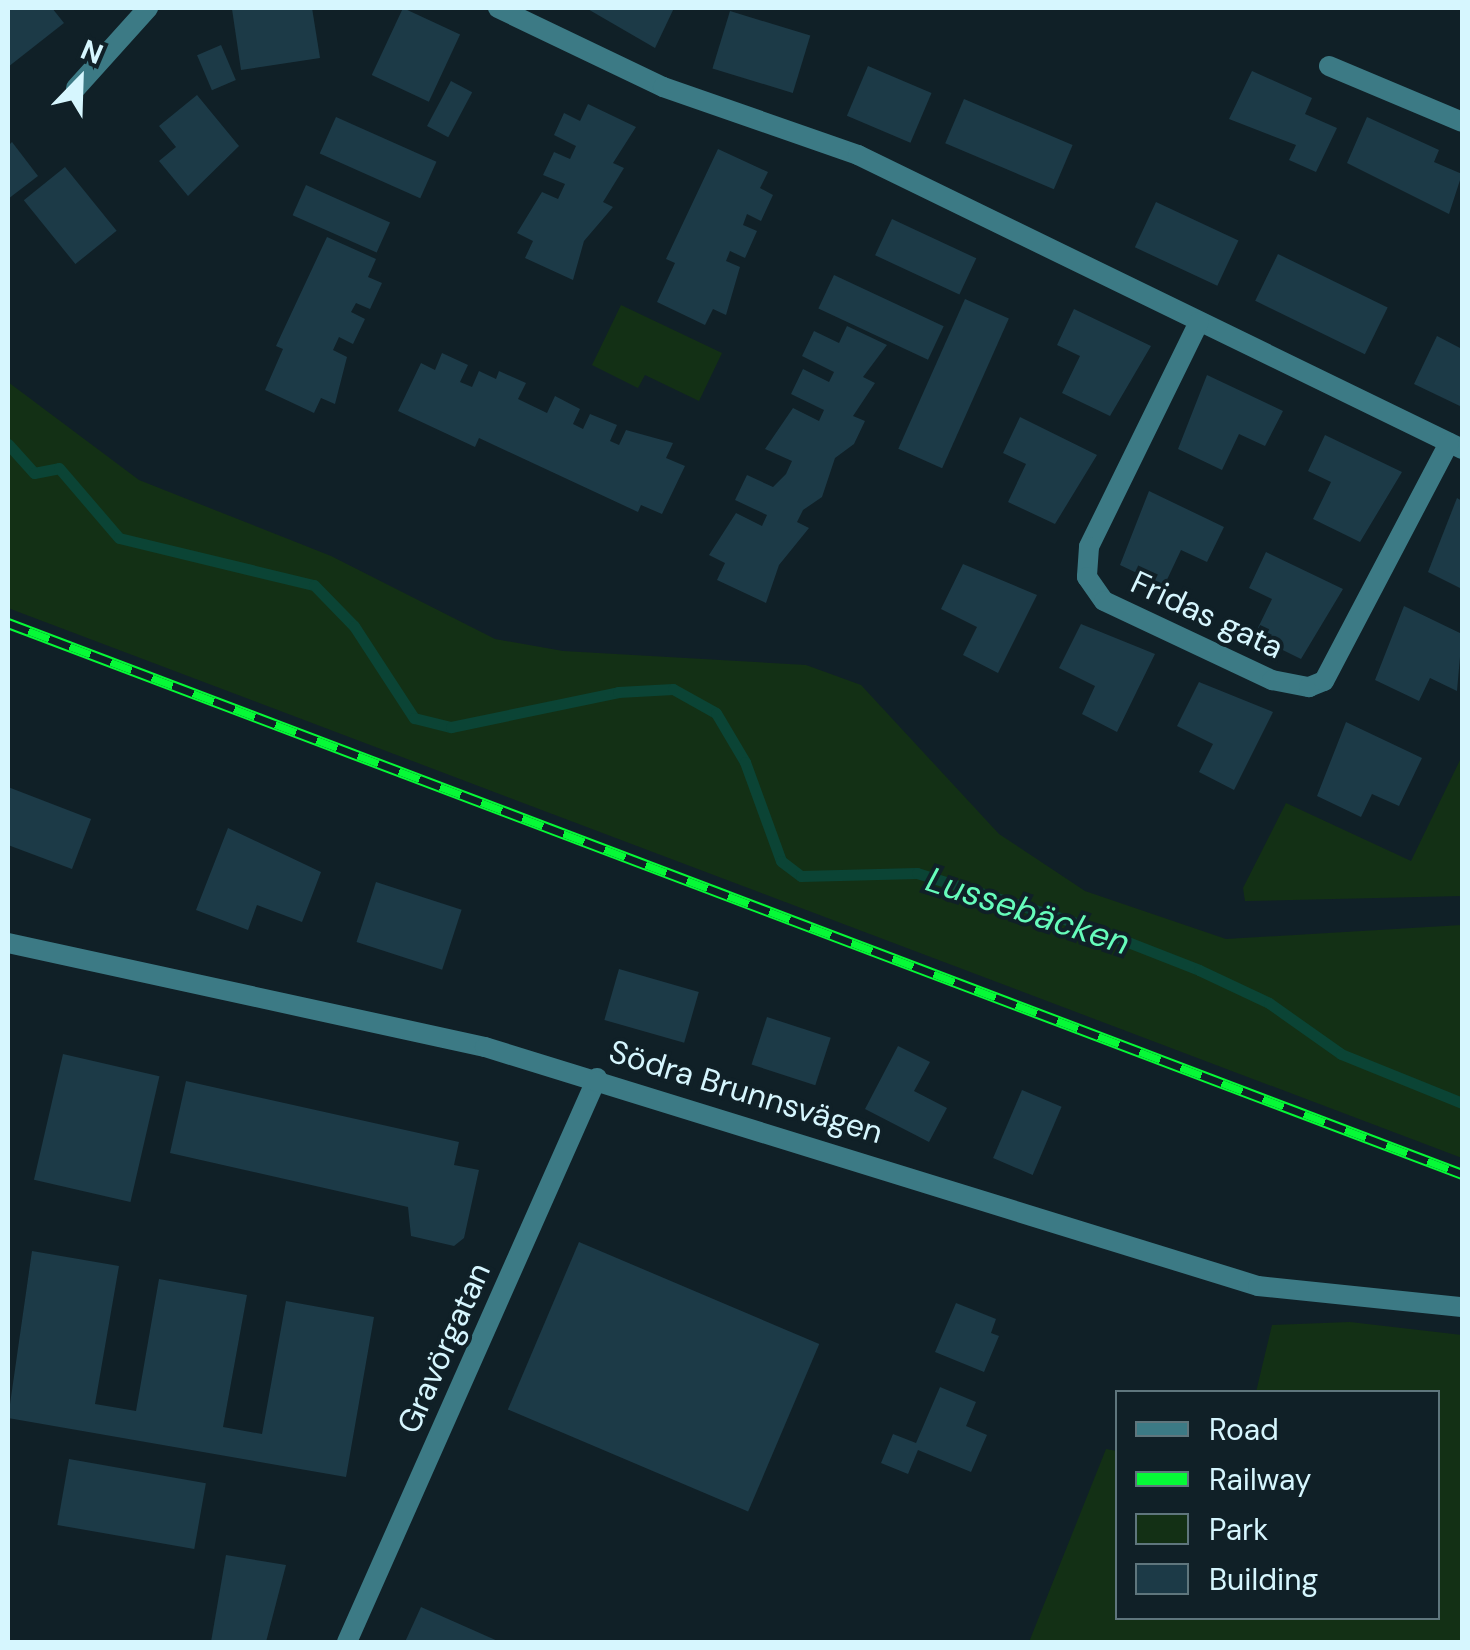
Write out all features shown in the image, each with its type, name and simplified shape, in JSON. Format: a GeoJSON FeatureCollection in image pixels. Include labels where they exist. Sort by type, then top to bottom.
{"type":"FeatureCollection","features":[{"type":"Feature","properties":{"kind":"street"},"geometry":{"type":"LineString","coordinates":[[76,88],[148,8]]}},
{"type":"Feature","properties":{"kind":"street","name":"Fridas gata"},"geometry":{"type":"LineString","coordinates":[[498,8],[663,88],[829,142],[1456,446],[1324,682],[1292,687],[1272,680],[1104,601],[1087,577],[1089,547],[1199,322]]}},
{"type":"Feature","properties":{"kind":"street"},"geometry":{"type":"LineString","coordinates":[[1329,66],[1462,122]]}},
{"type":"Feature","properties":{"kind":"street","name":"Södra Brunnsvägen"},"geometry":{"type":"LineString","coordinates":[[8,943],[597,1078],[1240,1282],[1462,1307]]}},
{"type":"Feature","properties":{"kind":"street","name":"Gravörgatan"},"geometry":{"type":"LineString","coordinates":[[347,1642],[597,1078]]}},
{"type":"Feature","properties":{"kind":"green space"},"geometry":{"type":"Polygon","coordinates":[[[621,305],[722,353],[699,401],[645,375],[638,388],[592,365],[621,305]]]}},
{"type":"Feature","properties":{"kind":"green space"},"geometry":{"type":"Polygon","coordinates":[[[8,382],[139,480],[331,556],[495,639],[563,651],[806,665],[861,685],[999,834],[1085,891],[1226,939],[1462,925],[1462,1158],[8,608],[8,382]]]}},
{"type":"Feature","properties":{"kind":"green space"},"geometry":{"type":"Polygon","coordinates":[[[1462,756],[1462,896],[1245,901],[1243,888],[1286,803],[1411,861],[1462,756]]]}},
{"type":"Feature","properties":{"kind":"green space"},"geometry":{"type":"Polygon","coordinates":[[[1350,1322],[1462,1335],[1462,1642],[1029,1642],[1106,1449],[1115,1451],[1115,1620],[1440,1620],[1440,1390],[1256,1390],[1272,1325],[1350,1322]]]}},
{"type":"Feature","properties":{"kind":"building"},"geometry":{"type":"Polygon","coordinates":[[[8,8],[52,8],[64,23],[8,67],[8,8]]]}},
{"type":"Feature","properties":{"kind":"building"},"geometry":{"type":"Polygon","coordinates":[[[312,8],[320,58],[241,70],[232,9],[312,8]]]}},
{"type":"Feature","properties":{"kind":"building"},"geometry":{"type":"Polygon","coordinates":[[[403,8],[460,35],[429,102],[372,75],[403,8]]]}},
{"type":"Feature","properties":{"kind":"building"},"geometry":{"type":"Polygon","coordinates":[[[586,8],[674,8],[655,48],[586,8]]]}},
{"type":"Feature","properties":{"kind":"building"},"geometry":{"type":"Polygon","coordinates":[[[730,11],[810,36],[793,93],[712,68],[730,11]]]}},
{"type":"Feature","properties":{"kind":"building"},"geometry":{"type":"Polygon","coordinates":[[[221,45],[236,80],[212,90],[197,55],[221,45]]]}},
{"type":"Feature","properties":{"kind":"building"},"geometry":{"type":"Polygon","coordinates":[[[868,66],[932,93],[910,143],[847,116],[868,66]]]}},
{"type":"Feature","properties":{"kind":"building"},"geometry":{"type":"Polygon","coordinates":[[[1252,71],[1312,98],[1305,114],[1337,128],[1316,172],[1289,160],[1296,145],[1229,119],[1252,71]]]}},
{"type":"Feature","properties":{"kind":"building"},"geometry":{"type":"Polygon","coordinates":[[[451,81],[472,92],[448,137],[427,126],[451,81]]]}},
{"type":"Feature","properties":{"kind":"building"},"geometry":{"type":"Polygon","coordinates":[[[197,95],[239,146],[188,196],[159,161],[176,147],[159,126],[197,95]]]}},
{"type":"Feature","properties":{"kind":"building"},"geometry":{"type":"Polygon","coordinates":[[[964,99],[1073,145],[1054,189],[945,143],[964,99]]]}},
{"type":"Feature","properties":{"kind":"building"},"geometry":{"type":"Polygon","coordinates":[[[588,104],[636,127],[613,163],[624,168],[603,202],[613,207],[584,241],[573,280],[525,258],[533,241],[517,233],[542,192],[558,199],[565,184],[543,175],[554,152],[570,159],[576,146],[554,135],[564,113],[580,121],[588,104]]]}},
{"type":"Feature","properties":{"kind":"building"},"geometry":{"type":"Polygon","coordinates":[[[336,117],[436,162],[420,198],[320,154],[336,117]]]}},
{"type":"Feature","properties":{"kind":"building"},"geometry":{"type":"Polygon","coordinates":[[[1367,117],[1439,150],[1434,162],[1462,174],[1449,214],[1347,163],[1367,117]]]}},
{"type":"Feature","properties":{"kind":"building"},"geometry":{"type":"Polygon","coordinates":[[[12,142],[38,176],[8,199],[8,146],[12,142]]]}},
{"type":"Feature","properties":{"kind":"building"},"geometry":{"type":"Polygon","coordinates":[[[718,149],[768,172],[760,188],[773,195],[761,221],[747,214],[743,225],[757,231],[745,258],[730,251],[726,261],[740,267],[726,315],[713,309],[705,325],[657,302],[675,263],[666,259],[718,149]]]}},
{"type":"Feature","properties":{"kind":"building"},"geometry":{"type":"Polygon","coordinates":[[[65,167],[117,231],[75,264],[24,200],[65,167]]]}},
{"type":"Feature","properties":{"kind":"building"},"geometry":{"type":"Polygon","coordinates":[[[306,185],[390,222],[377,253],[293,215],[306,185]]]}},
{"type":"Feature","properties":{"kind":"building"},"geometry":{"type":"Polygon","coordinates":[[[1156,202],[1238,240],[1217,286],[1135,247],[1156,202]]]}},
{"type":"Feature","properties":{"kind":"building"},"geometry":{"type":"Polygon","coordinates":[[[892,219],[976,258],[959,295],[875,255],[892,219]]]}},
{"type":"Feature","properties":{"kind":"building"},"geometry":{"type":"Polygon","coordinates":[[[327,237],[376,259],[368,277],[382,283],[370,309],[356,303],[351,312],[365,319],[353,344],[339,337],[333,350],[347,357],[335,404],[321,398],[314,413],[265,390],[283,349],[276,346],[327,237]]]}},
{"type":"Feature","properties":{"kind":"building"},"geometry":{"type":"Polygon","coordinates":[[[1278,254],[1388,307],[1365,354],[1255,301],[1278,254]]]}},
{"type":"Feature","properties":{"kind":"building"},"geometry":{"type":"Polygon","coordinates":[[[834,275],[944,326],[928,360],[818,309],[834,275]]]}},
{"type":"Feature","properties":{"kind":"building"},"geometry":{"type":"Polygon","coordinates":[[[965,299],[1009,319],[942,468],[898,449],[965,299]]]}},
{"type":"Feature","properties":{"kind":"building"},"geometry":{"type":"Polygon","coordinates":[[[1074,309],[1151,346],[1110,416],[1062,393],[1080,356],[1057,345],[1074,309]]]}},
{"type":"Feature","properties":{"kind":"building"},"geometry":{"type":"Polygon","coordinates":[[[847,326],[887,345],[863,377],[875,383],[853,416],[865,421],[854,444],[835,458],[822,497],[803,510],[797,522],[809,528],[779,565],[766,603],[717,580],[725,563],[709,555],[736,513],[762,526],[767,515],[735,500],[747,475],[773,487],[786,474],[792,461],[765,449],[793,408],[819,421],[824,410],[791,394],[803,369],[829,382],[834,372],[802,356],[814,331],[839,343],[847,326]]]}},
{"type":"Feature","properties":{"kind":"building"},"geometry":{"type":"Polygon","coordinates":[[[1437,336],[1462,349],[1462,407],[1414,384],[1437,336]]]}},
{"type":"Feature","properties":{"kind":"building"},"geometry":{"type":"Polygon","coordinates":[[[442,353],[468,365],[460,382],[472,387],[479,371],[496,379],[499,371],[526,383],[518,399],[547,413],[555,396],[580,409],[573,424],[583,429],[590,414],[617,425],[610,441],[619,445],[626,430],[673,443],[666,458],[685,466],[662,514],[641,505],[638,512],[479,438],[475,447],[398,411],[421,363],[435,370],[442,353]]]}},
{"type":"Feature","properties":{"kind":"building"},"geometry":{"type":"Polygon","coordinates":[[[1207,375],[1283,411],[1265,446],[1239,434],[1222,470],[1178,449],[1207,375]]]}},
{"type":"Feature","properties":{"kind":"building"},"geometry":{"type":"Polygon","coordinates":[[[1020,417],[1097,455],[1055,524],[1008,502],[1026,464],[1003,453],[1020,417]]]}},
{"type":"Feature","properties":{"kind":"building"},"geometry":{"type":"Polygon","coordinates":[[[1325,435],[1402,472],[1360,542],[1313,519],[1331,482],[1308,471],[1325,435]]]}},
{"type":"Feature","properties":{"kind":"building"},"geometry":{"type":"Polygon","coordinates":[[[1149,491],[1224,527],[1207,562],[1181,550],[1164,586],[1120,565],[1149,491]]]}},
{"type":"Feature","properties":{"kind":"building"},"geometry":{"type":"Polygon","coordinates":[[[1457,498],[1462,501],[1462,589],[1428,572],[1457,498]]]}},
{"type":"Feature","properties":{"kind":"building"},"geometry":{"type":"Polygon","coordinates":[[[1266,552],[1343,589],[1301,659],[1254,636],[1272,599],[1249,588],[1266,552]]]}},
{"type":"Feature","properties":{"kind":"building"},"geometry":{"type":"Polygon","coordinates":[[[963,564],[1037,595],[998,673],[963,655],[977,627],[941,609],[963,564]]]}},
{"type":"Feature","properties":{"kind":"building"},"geometry":{"type":"Polygon","coordinates":[[[1404,606],[1462,634],[1457,691],[1430,678],[1419,701],[1375,680],[1404,606]]]}},
{"type":"Feature","properties":{"kind":"building"},"geometry":{"type":"Polygon","coordinates":[[[1081,624],[1155,654],[1117,732],[1082,714],[1095,686],[1059,668],[1081,624]]]}},
{"type":"Feature","properties":{"kind":"building"},"geometry":{"type":"Polygon","coordinates":[[[1199,682],[1273,712],[1234,790],[1199,772],[1213,744],[1177,726],[1199,682]]]}},
{"type":"Feature","properties":{"kind":"building"},"geometry":{"type":"Polygon","coordinates":[[[1346,722],[1422,758],[1399,806],[1372,794],[1361,817],[1317,796],[1346,722]]]}},
{"type":"Feature","properties":{"kind":"building"},"geometry":{"type":"Polygon","coordinates":[[[8,787],[91,819],[72,869],[8,845],[8,787]]]}},
{"type":"Feature","properties":{"kind":"building"},"geometry":{"type":"Polygon","coordinates":[[[228,828],[321,872],[302,922],[257,905],[248,930],[196,910],[228,828]]]}},
{"type":"Feature","properties":{"kind":"building"},"geometry":{"type":"Polygon","coordinates":[[[376,882],[462,910],[442,970],[357,942],[376,882]]]}},
{"type":"Feature","properties":{"kind":"building"},"geometry":{"type":"Polygon","coordinates":[[[619,969],[699,992],[684,1043],[604,1020],[619,969]]]}},
{"type":"Feature","properties":{"kind":"building"},"geometry":{"type":"Polygon","coordinates":[[[767,1017],[831,1038],[815,1085],[752,1065],[767,1017]]]}},
{"type":"Feature","properties":{"kind":"building"},"geometry":{"type":"Polygon","coordinates":[[[898,1046],[930,1062],[914,1091],[947,1108],[929,1142],[865,1109],[898,1046]]]}},
{"type":"Feature","properties":{"kind":"building"},"geometry":{"type":"Polygon","coordinates":[[[63,1054],[159,1076],[130,1202],[34,1180],[63,1054]]]}},
{"type":"Feature","properties":{"kind":"building"},"geometry":{"type":"Polygon","coordinates":[[[186,1081],[459,1142],[454,1165],[479,1170],[464,1238],[454,1246],[411,1236],[408,1207],[170,1153],[186,1081]]]}},
{"type":"Feature","properties":{"kind":"building"},"geometry":{"type":"Polygon","coordinates":[[[1022,1090],[1062,1107],[1033,1175],[993,1158],[1022,1090]]]}},
{"type":"Feature","properties":{"kind":"building"},"geometry":{"type":"Polygon","coordinates":[[[579,1242],[819,1344],[748,1512],[508,1410],[579,1242]]]}},
{"type":"Feature","properties":{"kind":"building"},"geometry":{"type":"Polygon","coordinates":[[[32,1251],[119,1266],[95,1404],[136,1411],[159,1279],[247,1295],[223,1427],[262,1434],[286,1301],[374,1317],[346,1477],[8,1418],[32,1251]]]}},
{"type":"Feature","properties":{"kind":"building"},"geometry":{"type":"Polygon","coordinates":[[[956,1303],[996,1319],[991,1333],[999,1336],[984,1372],[935,1352],[956,1303]]]}},
{"type":"Feature","properties":{"kind":"building"},"geometry":{"type":"Polygon","coordinates":[[[940,1387],[976,1402],[966,1426],[987,1435],[971,1472],[918,1450],[908,1474],[881,1463],[893,1434],[916,1443],[940,1387]]]}},
{"type":"Feature","properties":{"kind":"building"},"geometry":{"type":"Polygon","coordinates":[[[69,1459],[206,1483],[194,1549],[57,1525],[69,1459]]]}},
{"type":"Feature","properties":{"kind":"building"},"geometry":{"type":"Polygon","coordinates":[[[226,1555],[286,1565],[266,1642],[211,1642],[226,1555]]]}},
{"type":"Feature","properties":{"kind":"building"},"geometry":{"type":"Polygon","coordinates":[[[421,1607],[500,1642],[405,1642],[421,1607]]]}},
{"type":"Feature","properties":{"kind":"waterway","name":"Lussebäcken"},"geometry":{"type":"LineString","coordinates":[[8,444],[34,473],[59,468],[119,538],[314,585],[354,626],[414,718],[451,727],[618,692],[673,689],[716,713],[745,762],[781,861],[801,876],[917,873],[1092,928],[1199,970],[1269,1003],[1341,1054],[1462,1103]]}},
{"type":"Feature","properties":{"kind":"railway"},"geometry":{"type":"LineString","coordinates":[[8,623],[1462,1174]]}}]}
